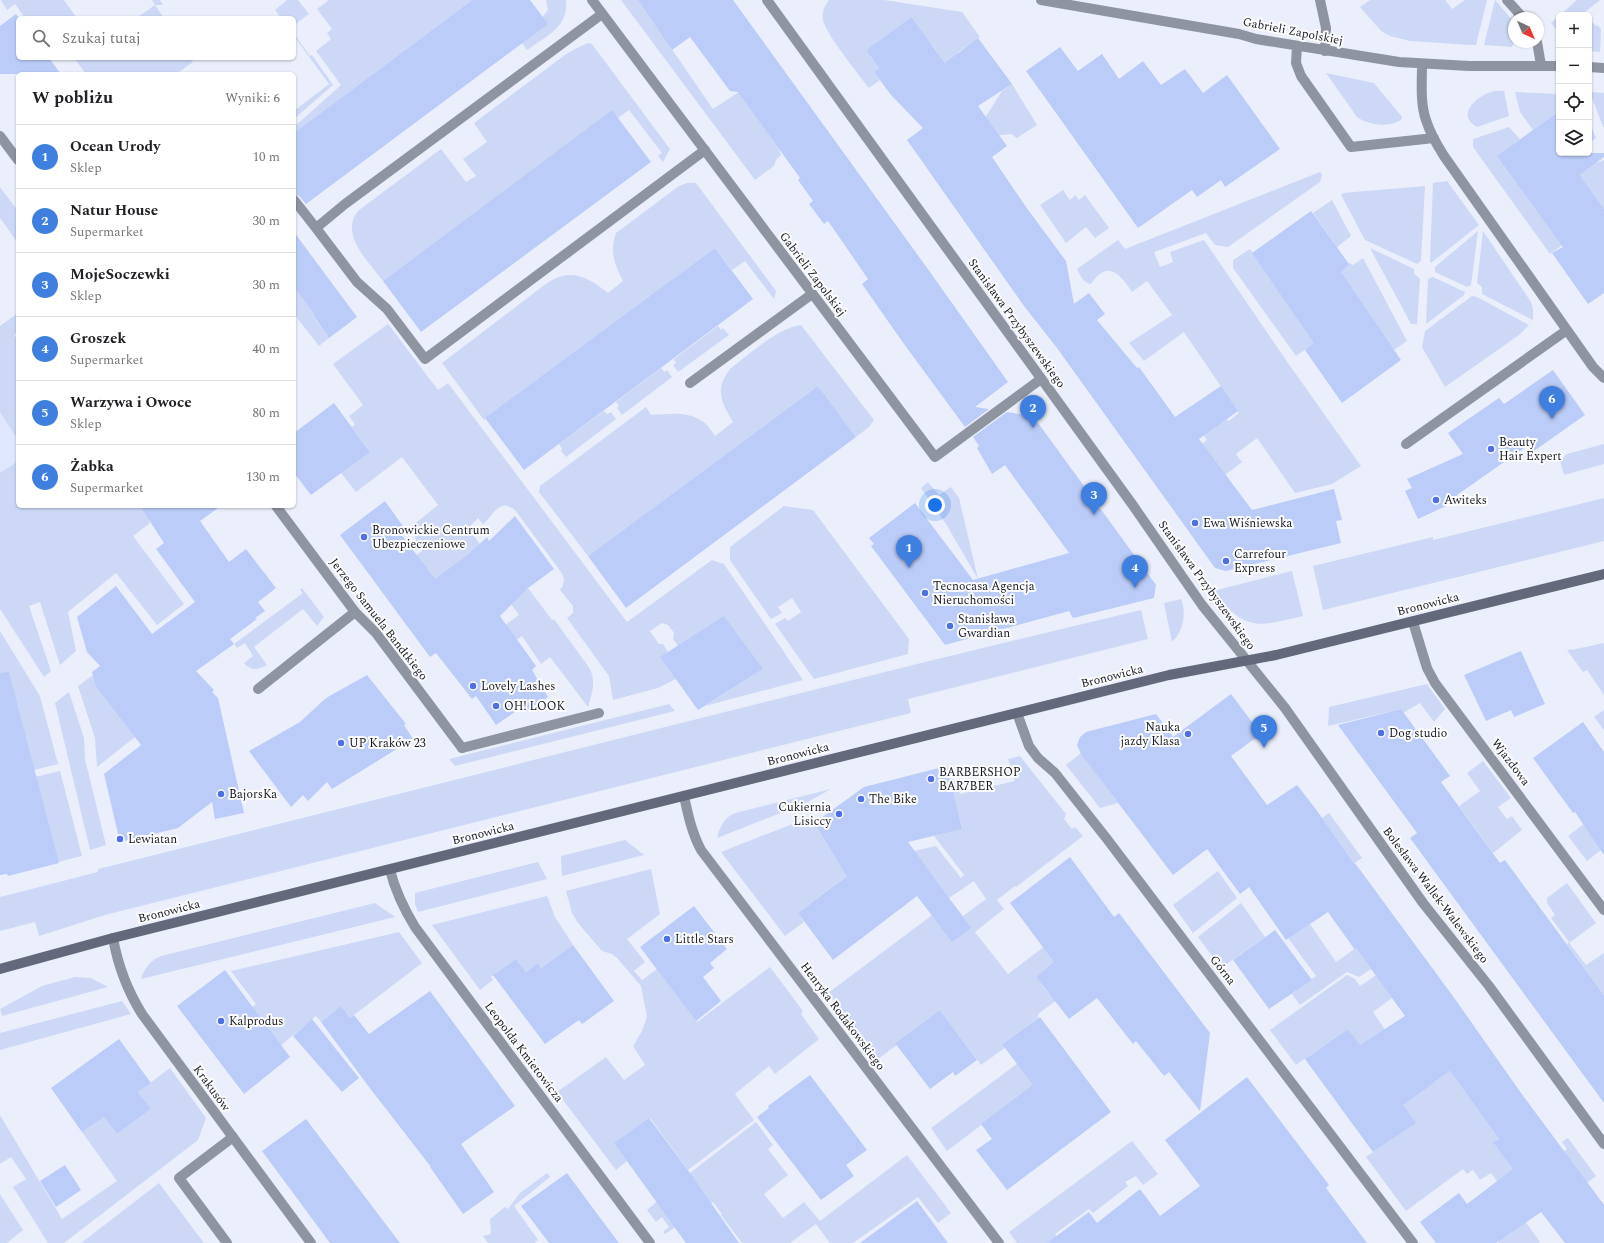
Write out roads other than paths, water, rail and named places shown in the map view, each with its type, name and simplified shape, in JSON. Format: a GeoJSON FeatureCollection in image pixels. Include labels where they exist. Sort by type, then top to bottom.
{"type":"FeatureCollection","features":[{"type":"Feature","properties":{"kind":"street","name":"Gabrieli Zapolskiej"},"geometry":{"type":"LineString","coordinates":[[592,0],[935,457],[1041,379]]}},
{"type":"Feature","properties":{"kind":"street","name":"Stanisława Przybyszewskiego"},"geometry":{"type":"LineString","coordinates":[[767,0],[1041,379],[1202,605],[1247,661]]}},
{"type":"Feature","properties":{"kind":"street","name":"Gabrieli Zapolskiej"},"geometry":{"type":"LineString","coordinates":[[1041,0],[1239,34],[1256,39],[1399,62],[1469,66],[1556,66]]}},
{"type":"Feature","properties":{"kind":"street"},"geometry":{"type":"LineString","coordinates":[[1320,0],[1326,28],[1325,50]]}},
{"type":"Feature","properties":{"kind":"street"},"geometry":{"type":"LineString","coordinates":[[1507,0],[1518,12]]}},
{"type":"Feature","properties":{"kind":"street"},"geometry":{"type":"LineString","coordinates":[[316,228],[351,200],[602,14]]}},
{"type":"Feature","properties":{"kind":"street"},"geometry":{"type":"LineString","coordinates":[[1297,46],[1296,63],[1301,76],[1351,147],[1434,138]]}},
{"type":"Feature","properties":{"kind":"street"},"geometry":{"type":"LineString","coordinates":[[1538,48],[1541,65]]}},
{"type":"Feature","properties":{"kind":"street"},"geometry":{"type":"LineString","coordinates":[[1422,64],[1423,111],[1428,127],[1444,156],[1593,367],[1604,378]]}},
{"type":"Feature","properties":{"kind":"street"},"geometry":{"type":"LineString","coordinates":[[1592,67],[1604,68]]}},
{"type":"Feature","properties":{"kind":"street"},"geometry":{"type":"LineString","coordinates":[[0,136],[16,157]]}},
{"type":"Feature","properties":{"kind":"street"},"geometry":{"type":"LineString","coordinates":[[296,203],[357,282],[387,308],[425,359],[706,150]]}},
{"type":"Feature","properties":{"kind":"street"},"geometry":{"type":"LineString","coordinates":[[690,383],[812,294]]}},
{"type":"Feature","properties":{"kind":"street"},"geometry":{"type":"LineString","coordinates":[[1406,444],[1567,330]]}},
{"type":"Feature","properties":{"kind":"street","name":"Jerzego Samuela Bandtkiego"},"geometry":{"type":"LineString","coordinates":[[277,508],[355,612],[376,633],[462,748],[599,713]]}},
{"type":"Feature","properties":{"kind":"street","name":"Bronowicka"},"geometry":{"type":"LineString","coordinates":[[0,969],[113,938],[1169,675],[1247,661],[1413,622],[1604,574]]}},
{"type":"Feature","properties":{"kind":"street"},"geometry":{"type":"LineString","coordinates":[[258,689],[355,612]]}},
{"type":"Feature","properties":{"kind":"street","name":"Wjazdowa"},"geometry":{"type":"LineString","coordinates":[[1413,622],[1427,668],[1435,683],[1604,910]]}},
{"type":"Feature","properties":{"kind":"street","name":"Bolesława Wallek-Walewskiego"},"geometry":{"type":"LineString","coordinates":[[1247,661],[1285,708],[1423,903],[1489,986],[1604,1144]]}},
{"type":"Feature","properties":{"kind":"street","name":"Górna"},"geometry":{"type":"LineString","coordinates":[[1017,713],[1029,746],[1038,758],[1054,773],[1108,839],[1413,1243]]}},
{"type":"Feature","properties":{"kind":"street","name":"Henryka Rodakowskiego"},"geometry":{"type":"LineString","coordinates":[[684,796],[688,818],[695,839],[701,850],[999,1243]]}},
{"type":"Feature","properties":{"kind":"street","name":"Leopolda Kmietowicza"},"geometry":{"type":"LineString","coordinates":[[390,870],[400,901],[415,927],[650,1243]]}},
{"type":"Feature","properties":{"kind":"street","name":"Krakusów"},"geometry":{"type":"LineString","coordinates":[[113,938],[121,971],[135,1003],[311,1243]]}},
{"type":"Feature","properties":{"kind":"street"},"geometry":{"type":"LineString","coordinates":[[227,1243],[179,1178],[232,1137]]}},
{"type":"Feature","properties":{"kind":"place","name":"Żabka"},"geometry":{"type":"Point","coordinates":[1552,419]}},
{"type":"Feature","properties":{"kind":"place","name":"Natur House"},"geometry":{"type":"Point","coordinates":[1033,428]}},
{"type":"Feature","properties":{"kind":"place","name":"Beauty Hair Expert"},"geometry":{"type":"Point","coordinates":[1491,449]}},
{"type":"Feature","properties":{"kind":"place","name":"Awiteks"},"geometry":{"type":"Point","coordinates":[1436,500]}},
{"type":"Feature","properties":{"kind":"place","name":"MojeSoczewki"},"geometry":{"type":"Point","coordinates":[1094,515]}},
{"type":"Feature","properties":{"kind":"place","name":"Ewa Wiśniewska"},"geometry":{"type":"Point","coordinates":[1195,523]}},
{"type":"Feature","properties":{"kind":"place","name":"Bronowickie Centrum Ubezpieczeniowe"},"geometry":{"type":"Point","coordinates":[364,537]}},
{"type":"Feature","properties":{"kind":"place","name":"Carrefour Express"},"geometry":{"type":"Point","coordinates":[1226,561]}},
{"type":"Feature","properties":{"kind":"place","name":"Ocean Urody"},"geometry":{"type":"Point","coordinates":[909,568]}},
{"type":"Feature","properties":{"kind":"place","name":"Groszek"},"geometry":{"type":"Point","coordinates":[1135,588]}},
{"type":"Feature","properties":{"kind":"place","name":"Tecnocasa Agencja Nieruchomości"},"geometry":{"type":"Point","coordinates":[925,593]}},
{"type":"Feature","properties":{"kind":"place","name":"Stanisława Gwardian"},"geometry":{"type":"Point","coordinates":[950,626]}},
{"type":"Feature","properties":{"kind":"place","name":"Lovely Lashes"},"geometry":{"type":"Point","coordinates":[473,686]}},
{"type":"Feature","properties":{"kind":"place","name":"OH! LOOK"},"geometry":{"type":"Point","coordinates":[496,706]}},
{"type":"Feature","properties":{"kind":"place","name":"Dog studio"},"geometry":{"type":"Point","coordinates":[1381,733]}},
{"type":"Feature","properties":{"kind":"place","name":"Nauka jazdy Klasa"},"geometry":{"type":"Point","coordinates":[1188,734]}},
{"type":"Feature","properties":{"kind":"place","name":"UP Kraków 23"},"geometry":{"type":"Point","coordinates":[341,743]}},
{"type":"Feature","properties":{"kind":"place","name":"Warzywa i Owoce"},"geometry":{"type":"Point","coordinates":[1264,748]}},
{"type":"Feature","properties":{"kind":"place","name":"BARBERSHOP BAR7BER"},"geometry":{"type":"Point","coordinates":[931,779]}},
{"type":"Feature","properties":{"kind":"place","name":"BajorsKa"},"geometry":{"type":"Point","coordinates":[221,794]}},
{"type":"Feature","properties":{"kind":"place","name":"The Bike"},"geometry":{"type":"Point","coordinates":[861,799]}},
{"type":"Feature","properties":{"kind":"place","name":"Cukiernia Lisiccy"},"geometry":{"type":"Point","coordinates":[839,814]}},
{"type":"Feature","properties":{"kind":"place","name":"Lewiatan"},"geometry":{"type":"Point","coordinates":[120,839]}},
{"type":"Feature","properties":{"kind":"place","name":"Little Stars"},"geometry":{"type":"Point","coordinates":[667,939]}},
{"type":"Feature","properties":{"kind":"place","name":"Kalprodus"},"geometry":{"type":"Point","coordinates":[221,1021]}}]}
